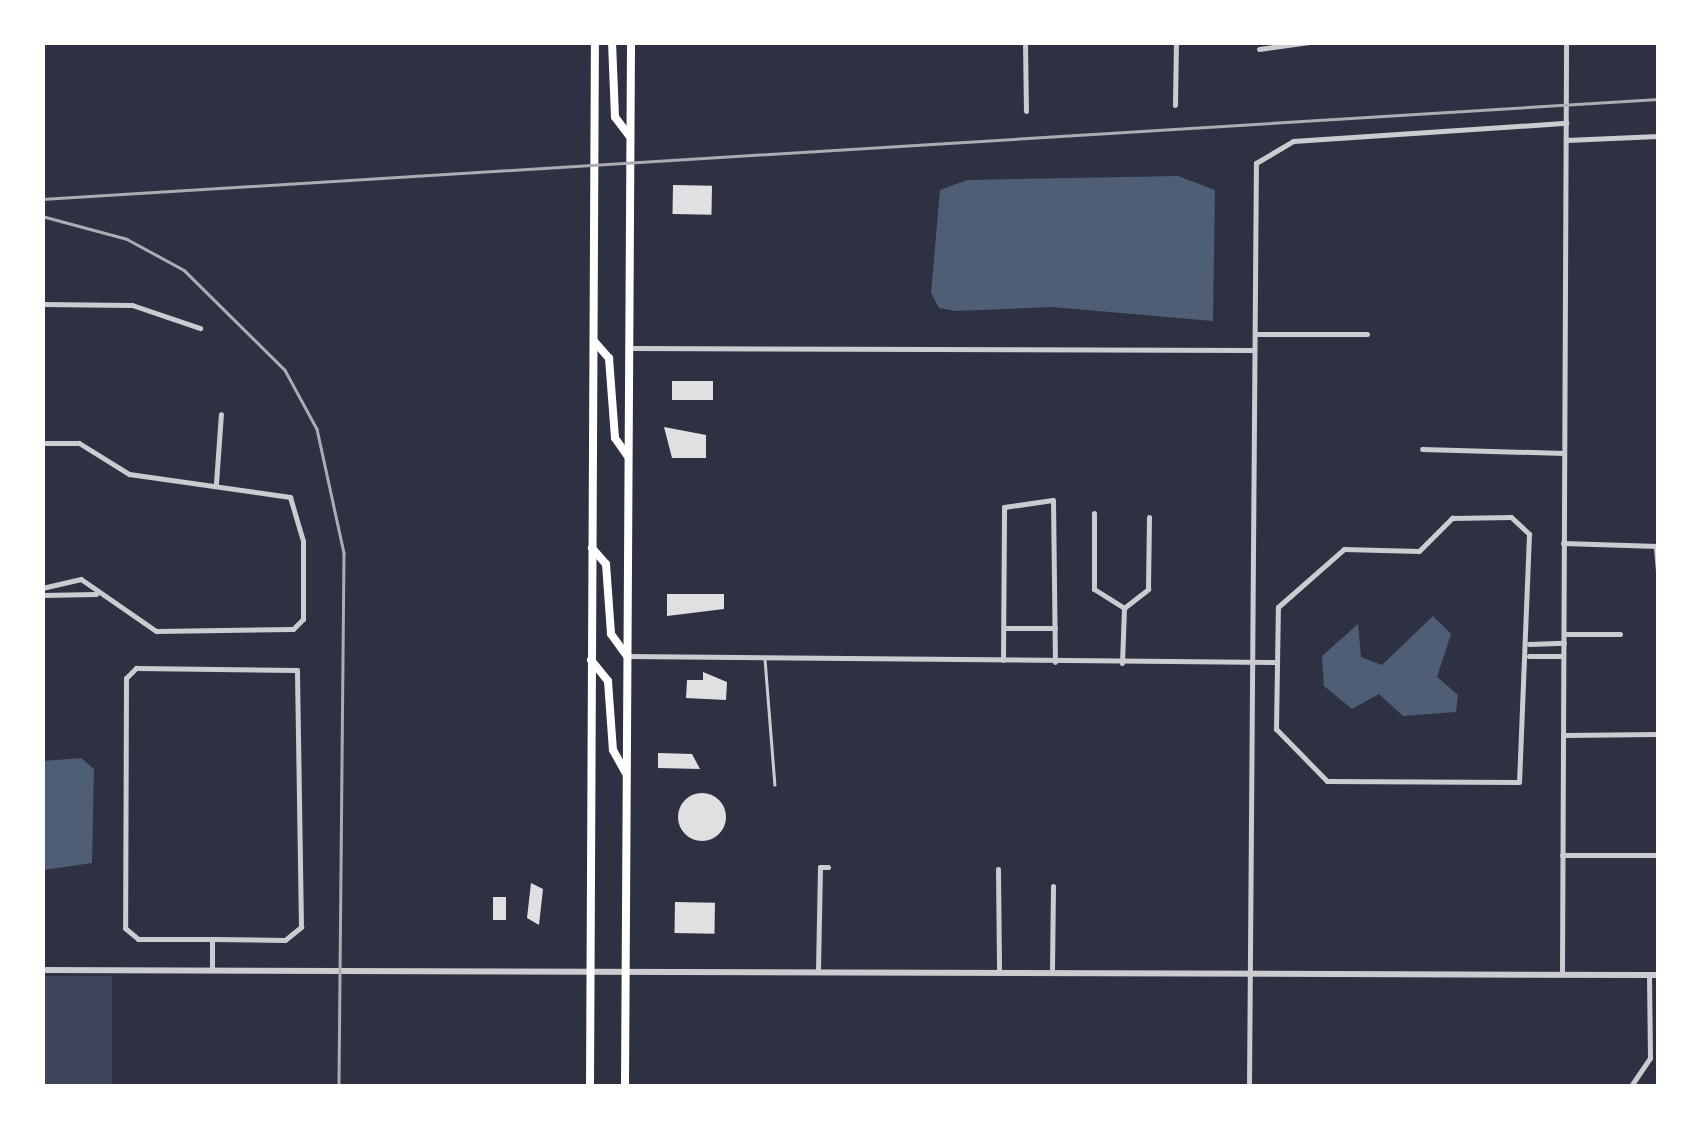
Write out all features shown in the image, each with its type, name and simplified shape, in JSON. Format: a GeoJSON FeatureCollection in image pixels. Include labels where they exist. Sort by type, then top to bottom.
{"type":"FeatureCollection","features":[{"type":"Feature","properties":{"kind":"main road"},"geometry":{"type":"LineString","coordinates":[[590,1086],[595,42]]}},
{"type":"Feature","properties":{"kind":"main road"},"geometry":{"type":"LineString","coordinates":[[612,42],[615,117],[630,137]]}},
{"type":"Feature","properties":{"kind":"main road"},"geometry":{"type":"LineString","coordinates":[[625,1086],[630,42]]}},
{"type":"Feature","properties":{"kind":"main road"},"geometry":{"type":"LineString","coordinates":[[594,342],[609,358],[615,438],[627,455]]}},
{"type":"Feature","properties":{"kind":"main road"},"geometry":{"type":"LineString","coordinates":[[592,548],[606,564],[611,634],[626,656]]}},
{"type":"Feature","properties":{"kind":"main road"},"geometry":{"type":"LineString","coordinates":[[591,660],[608,681],[613,750],[626,773]]}},
{"type":"Feature","properties":{"kind":"street"},"geometry":{"type":"LineString","coordinates":[[1026,42],[1026,111]]}},
{"type":"Feature","properties":{"kind":"street"},"geometry":{"type":"LineString","coordinates":[[1175,105],[1176,42]]}},
{"type":"Feature","properties":{"kind":"street"},"geometry":{"type":"LineString","coordinates":[[1258,49],[1310,42]]}},
{"type":"Feature","properties":{"kind":"street"},"geometry":{"type":"LineString","coordinates":[[1562,974],[1566,42]]}},
{"type":"Feature","properties":{"kind":"street"},"geometry":{"type":"LineString","coordinates":[[1249,1086],[1256,163],[1267,148],[1293,141],[1566,123]]}},
{"type":"Feature","properties":{"kind":"street"},"geometry":{"type":"LineString","coordinates":[[1566,140],[1658,136]]}},
{"type":"Feature","properties":{"kind":"street"},"geometry":{"type":"LineString","coordinates":[[42,304],[132,305],[200,328]]}},
{"type":"Feature","properties":{"kind":"street"},"geometry":{"type":"LineString","coordinates":[[1254,334],[1367,334]]}},
{"type":"Feature","properties":{"kind":"street"},"geometry":{"type":"LineString","coordinates":[[628,348],[1254,350]]}},
{"type":"Feature","properties":{"kind":"street"},"geometry":{"type":"LineString","coordinates":[[216,483],[220,414]]}},
{"type":"Feature","properties":{"kind":"street"},"geometry":{"type":"LineString","coordinates":[[42,443],[79,443],[125,474],[216,483],[294,501],[304,556],[300,626],[156,632],[72,577],[42,591]]}},
{"type":"Feature","properties":{"kind":"street"},"geometry":{"type":"LineString","coordinates":[[1422,449],[1564,453]]}},
{"type":"Feature","properties":{"kind":"street"},"geometry":{"type":"LineString","coordinates":[[1003,661],[1004,507],[1053,500],[1055,662]]}},
{"type":"Feature","properties":{"kind":"street"},"geometry":{"type":"LineString","coordinates":[[1094,513],[1094,589],[1124,608]]}},
{"type":"Feature","properties":{"kind":"street"},"geometry":{"type":"LineString","coordinates":[[1122,663],[1124,608],[1148,589],[1149,517]]}},
{"type":"Feature","properties":{"kind":"street"},"geometry":{"type":"LineString","coordinates":[[1452,518],[1523,522],[1529,656],[1527,770],[1508,787],[1328,781],[1276,729],[1278,607],[1336,553],[1419,551],[1452,518]]}},
{"type":"Feature","properties":{"kind":"street"},"geometry":{"type":"LineString","coordinates":[[1563,543],[1657,547],[1658,572]]}},
{"type":"Feature","properties":{"kind":"street"},"geometry":{"type":"LineString","coordinates":[[42,591],[96,594]]}},
{"type":"Feature","properties":{"kind":"street"},"geometry":{"type":"LineString","coordinates":[[1004,628],[1055,628]]}},
{"type":"Feature","properties":{"kind":"street"},"geometry":{"type":"LineString","coordinates":[[1564,634],[1620,634]]}},
{"type":"Feature","properties":{"kind":"street"},"geometry":{"type":"LineString","coordinates":[[1529,644],[1564,644]]}},
{"type":"Feature","properties":{"kind":"street"},"geometry":{"type":"LineString","coordinates":[[626,656],[1277,662]]}},
{"type":"Feature","properties":{"kind":"street"},"geometry":{"type":"LineString","coordinates":[[1529,656],[1564,656]]}},
{"type":"Feature","properties":{"kind":"street"},"geometry":{"type":"LineString","coordinates":[[128,672],[300,672],[299,932],[285,940],[212,940],[138,939],[125,928],[128,672]]}},
{"type":"Feature","properties":{"kind":"street"},"geometry":{"type":"LineString","coordinates":[[1562,735],[1658,734]]}},
{"type":"Feature","properties":{"kind":"street"},"geometry":{"type":"LineString","coordinates":[[1562,855],[1658,855]]}},
{"type":"Feature","properties":{"kind":"street"},"geometry":{"type":"LineString","coordinates":[[818,970],[820,867],[828,867]]}},
{"type":"Feature","properties":{"kind":"street"},"geometry":{"type":"LineString","coordinates":[[998,869],[999,970]]}},
{"type":"Feature","properties":{"kind":"street"},"geometry":{"type":"LineString","coordinates":[[1052,969],[1053,886]]}},
{"type":"Feature","properties":{"kind":"street"},"geometry":{"type":"LineString","coordinates":[[212,940],[212,969]]}},
{"type":"Feature","properties":{"kind":"street"},"geometry":{"type":"LineString","coordinates":[[42,970],[1052,969],[1249,974],[1658,974]]}},
{"type":"Feature","properties":{"kind":"street"},"geometry":{"type":"LineString","coordinates":[[1632,1086],[1650,1058],[1649,974]]}},
{"type":"Feature","properties":{"kind":"lane"},"geometry":{"type":"LineString","coordinates":[[765,658],[774,785]]}},
{"type":"Feature","properties":{"kind":"shaded area"},"geometry":{"type":"Polygon","coordinates":[[[1178,176],[1215,190],[1213,321],[1052,307],[956,311],[939,308],[931,293],[940,190],[967,180],[1178,176]]]}},
{"type":"Feature","properties":{"kind":"shaded area"},"geometry":{"type":"Polygon","coordinates":[[[1433,616],[1451,634],[1437,677],[1458,695],[1456,712],[1403,716],[1379,694],[1352,709],[1324,686],[1322,656],[1358,624],[1361,657],[1382,665],[1433,616]]]}},
{"type":"Feature","properties":{"kind":"shaded area"},"geometry":{"type":"Polygon","coordinates":[[[81,758],[94,769],[92,863],[43,870],[43,761],[81,758]]]}},
{"type":"Feature","properties":{"kind":"shaded area"},"geometry":{"type":"Polygon","coordinates":[[[43,976],[112,976],[112,1086],[43,1086],[43,976]]]}},
{"type":"Feature","properties":{"kind":"building"},"geometry":{"type":"Polygon","coordinates":[[[673,185],[712,186],[711,215],[672,214],[673,185]]]}},
{"type":"Feature","properties":{"kind":"building"},"geometry":{"type":"Polygon","coordinates":[[[672,381],[713,381],[713,400],[672,400],[672,381]]]}},
{"type":"Feature","properties":{"kind":"building"},"geometry":{"type":"Polygon","coordinates":[[[664,427],[706,435],[706,458],[672,458],[664,427]]]}},
{"type":"Feature","properties":{"kind":"building"},"geometry":{"type":"Polygon","coordinates":[[[667,594],[724,594],[724,609],[667,616],[667,594]]]}},
{"type":"Feature","properties":{"kind":"building"},"geometry":{"type":"Polygon","coordinates":[[[703,672],[727,682],[726,700],[686,698],[687,680],[703,680],[703,672]]]}},
{"type":"Feature","properties":{"kind":"building"},"geometry":{"type":"Polygon","coordinates":[[[658,753],[692,754],[700,769],[658,768],[658,753]]]}},
{"type":"Feature","properties":{"kind":"building"},"geometry":{"type":"Polygon","coordinates":[[[702,793],[719,800],[726,817],[719,834],[702,841],[685,834],[678,817],[685,800],[702,793]]]}},
{"type":"Feature","properties":{"kind":"building"},"geometry":{"type":"Polygon","coordinates":[[[531,883],[543,889],[539,925],[527,918],[531,883]]]}},
{"type":"Feature","properties":{"kind":"building"},"geometry":{"type":"Polygon","coordinates":[[[493,897],[506,897],[506,920],[493,920],[493,897]]]}},
{"type":"Feature","properties":{"kind":"building"},"geometry":{"type":"Polygon","coordinates":[[[675,902],[715,903],[714,934],[674,933],[675,902]]]}},
{"type":"Feature","properties":{"kind":"railway"},"geometry":{"type":"LineString","coordinates":[[42,199],[1658,99]]}},
{"type":"Feature","properties":{"kind":"railway"},"geometry":{"type":"LineString","coordinates":[[42,216],[127,239],[184,270],[285,370],[317,429],[344,553],[339,1086]]}}]}
